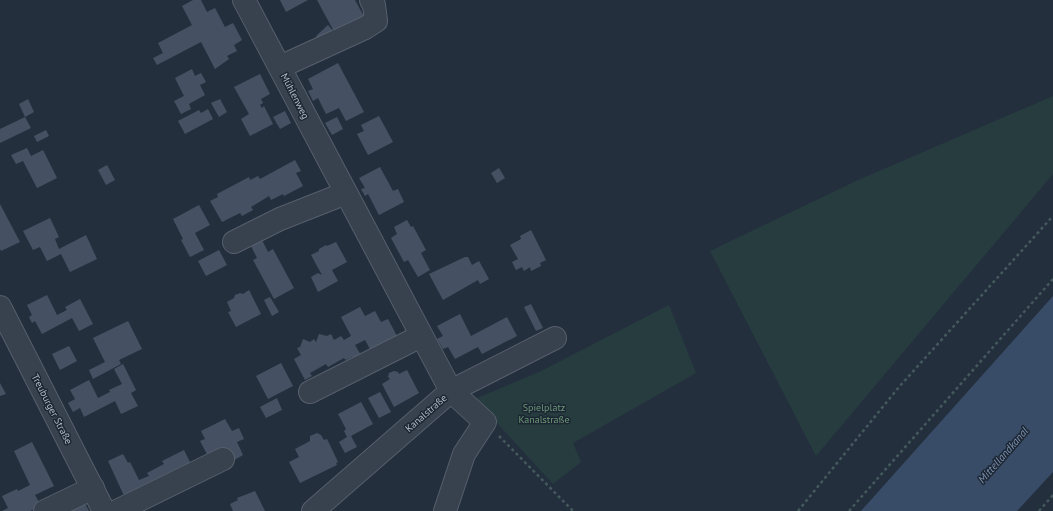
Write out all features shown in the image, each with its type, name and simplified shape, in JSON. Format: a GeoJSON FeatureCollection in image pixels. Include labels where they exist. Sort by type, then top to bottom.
{"type":"FeatureCollection","features":[{"type":"Feature","properties":{"kind":"street","name":"Mühlenweg"},"geometry":{"type":"LineString","coordinates":[[244,0],[450,391],[485,422]]}},
{"type":"Feature","properties":{"kind":"street"},"geometry":{"type":"LineString","coordinates":[[280,67],[365,28],[376,21],[374,6],[370,0]]}},
{"type":"Feature","properties":{"kind":"street"},"geometry":{"type":"LineString","coordinates":[[234,242],[280,219],[346,193]]}},
{"type":"Feature","properties":{"kind":"street","name":"Treuburger Straße"},"geometry":{"type":"LineString","coordinates":[[1,310],[104,511]]}},
{"type":"Feature","properties":{"kind":"street"},"geometry":{"type":"LineString","coordinates":[[310,392],[420,336]]}},
{"type":"Feature","properties":{"kind":"street","name":"Kanalstraße"},"geometry":{"type":"LineString","coordinates":[[313,511],[450,391],[555,338]]}},
{"type":"Feature","properties":{"kind":"street"},"geometry":{"type":"LineString","coordinates":[[445,511],[464,454],[485,422]]}},
{"type":"Feature","properties":{"kind":"street"},"geometry":{"type":"LineString","coordinates":[[117,511],[223,459]]}},
{"type":"Feature","properties":{"kind":"street"},"geometry":{"type":"LineString","coordinates":[[45,511],[93,488]]}},
{"type":"Feature","properties":{"kind":"path"},"geometry":{"type":"LineString","coordinates":[[798,511],[899,387],[1053,216]]}},
{"type":"Feature","properties":{"kind":"path"},"geometry":{"type":"LineString","coordinates":[[849,511],[1053,279]]}},
{"type":"Feature","properties":{"kind":"path"},"geometry":{"type":"LineString","coordinates":[[485,422],[573,511]]}},
{"type":"Feature","properties":{"kind":"path"},"geometry":{"type":"LineString","coordinates":[[1039,511],[1053,495]]}},
{"type":"Feature","properties":{"kind":"green space"},"geometry":{"type":"Polygon","coordinates":[[[1053,96],[1053,174],[816,456],[710,251],[856,181],[1053,96]]]}},
{"type":"Feature","properties":{"kind":"green space","name":"Spielplatz Kanalstraße"},"geometry":{"type":"Polygon","coordinates":[[[669,305],[696,373],[573,443],[581,462],[553,484],[475,399],[541,371],[669,305]]]}},
{"type":"Feature","properties":{"kind":"water","name":"Mittellandkanal"},"geometry":{"type":"Polygon","coordinates":[[[1053,296],[1053,472],[1017,511],[861,511],[1053,296]]]}},
{"type":"Feature","properties":{"kind":"building"},"geometry":{"type":"Polygon","coordinates":[[[193,0],[201,0],[207,12],[215,8],[225,27],[233,23],[242,40],[234,45],[237,51],[227,56],[229,59],[215,69],[201,42],[157,65],[153,58],[163,53],[158,43],[192,25],[182,6],[193,0]]]}},
{"type":"Feature","properties":{"kind":"building"},"geometry":{"type":"Polygon","coordinates":[[[280,0],[308,0],[286,12],[280,0]]]}},
{"type":"Feature","properties":{"kind":"building"},"geometry":{"type":"Polygon","coordinates":[[[317,0],[355,0],[367,22],[337,37],[317,0]]]}},
{"type":"Feature","properties":{"kind":"building"},"geometry":{"type":"Polygon","coordinates":[[[328,25],[333,31],[322,42],[316,36],[328,25]]]}},
{"type":"Feature","properties":{"kind":"building"},"geometry":{"type":"Polygon","coordinates":[[[338,63],[364,112],[346,121],[339,108],[326,114],[318,98],[313,101],[308,91],[313,89],[308,79],[338,63]]]}},
{"type":"Feature","properties":{"kind":"building"},"geometry":{"type":"Polygon","coordinates":[[[192,69],[195,76],[201,73],[206,82],[200,85],[205,95],[189,104],[191,109],[181,114],[174,101],[184,96],[175,78],[192,69]]]}},
{"type":"Feature","properties":{"kind":"building"},"geometry":{"type":"Polygon","coordinates":[[[260,74],[270,94],[261,99],[263,103],[260,105],[262,108],[264,106],[273,124],[250,136],[241,119],[249,114],[234,87],[260,74]]]}},
{"type":"Feature","properties":{"kind":"building"},"geometry":{"type":"Polygon","coordinates":[[[28,99],[34,112],[25,117],[19,104],[28,99]]]}},
{"type":"Feature","properties":{"kind":"building"},"geometry":{"type":"Polygon","coordinates":[[[220,99],[227,112],[219,117],[211,103],[220,99]]]}},
{"type":"Feature","properties":{"kind":"building"},"geometry":{"type":"Polygon","coordinates":[[[208,109],[213,119],[185,134],[178,121],[199,110],[201,113],[208,109]]]}},
{"type":"Feature","properties":{"kind":"building"},"geometry":{"type":"Polygon","coordinates":[[[285,111],[291,123],[280,129],[273,117],[285,111]]]}},
{"type":"Feature","properties":{"kind":"building"},"geometry":{"type":"Polygon","coordinates":[[[379,116],[393,142],[368,155],[357,134],[364,131],[361,125],[379,116]]]}},
{"type":"Feature","properties":{"kind":"building"},"geometry":{"type":"Polygon","coordinates":[[[25,117],[31,128],[0,143],[0,129],[25,117]]]}},
{"type":"Feature","properties":{"kind":"building"},"geometry":{"type":"Polygon","coordinates":[[[337,117],[343,129],[332,135],[325,123],[337,117]]]}},
{"type":"Feature","properties":{"kind":"building"},"geometry":{"type":"Polygon","coordinates":[[[46,130],[49,136],[37,142],[34,136],[46,130]]]}},
{"type":"Feature","properties":{"kind":"building"},"geometry":{"type":"Polygon","coordinates":[[[27,148],[31,156],[43,150],[57,178],[37,188],[23,161],[16,164],[11,155],[27,148]]]}},
{"type":"Feature","properties":{"kind":"building"},"geometry":{"type":"Polygon","coordinates":[[[295,160],[301,171],[296,173],[303,186],[284,196],[283,194],[271,200],[269,196],[251,207],[253,210],[242,216],[240,213],[222,222],[210,201],[218,197],[217,194],[249,177],[250,180],[258,176],[260,179],[295,160]]]}},
{"type":"Feature","properties":{"kind":"building"},"geometry":{"type":"Polygon","coordinates":[[[107,165],[115,180],[106,185],[98,170],[107,165]]]}},
{"type":"Feature","properties":{"kind":"building"},"geometry":{"type":"Polygon","coordinates":[[[380,167],[393,191],[398,189],[404,202],[379,215],[368,194],[365,196],[361,189],[365,188],[359,178],[380,167]]]}},
{"type":"Feature","properties":{"kind":"building"},"geometry":{"type":"Polygon","coordinates":[[[499,168],[505,178],[497,183],[491,173],[499,168]]]}},
{"type":"Feature","properties":{"kind":"building"},"geometry":{"type":"Polygon","coordinates":[[[0,204],[20,242],[1,251],[0,249],[0,204]]]}},
{"type":"Feature","properties":{"kind":"building"},"geometry":{"type":"Polygon","coordinates":[[[199,205],[210,225],[195,233],[204,250],[190,257],[181,240],[183,239],[173,219],[199,205]]]}},
{"type":"Feature","properties":{"kind":"building"},"geometry":{"type":"Polygon","coordinates":[[[50,218],[59,237],[55,239],[59,249],[86,235],[97,259],[70,272],[61,254],[47,261],[40,247],[33,250],[23,231],[50,218]]]}},
{"type":"Feature","properties":{"kind":"building"},"geometry":{"type":"Polygon","coordinates":[[[407,220],[411,227],[413,226],[426,250],[421,253],[430,270],[418,277],[408,260],[404,262],[391,238],[397,234],[394,227],[407,220]]]}},
{"type":"Feature","properties":{"kind":"building"},"geometry":{"type":"Polygon","coordinates":[[[531,230],[546,260],[540,263],[541,266],[531,271],[530,267],[524,271],[522,267],[516,270],[512,262],[518,259],[510,245],[521,239],[520,236],[531,230]]]}},
{"type":"Feature","properties":{"kind":"building"},"geometry":{"type":"Polygon","coordinates":[[[262,240],[268,252],[273,249],[294,288],[274,299],[253,260],[257,258],[251,246],[262,240]]]}},
{"type":"Feature","properties":{"kind":"building"},"geometry":{"type":"Polygon","coordinates":[[[336,242],[347,262],[332,270],[338,281],[318,292],[311,277],[318,273],[322,275],[311,255],[326,245],[327,246],[336,242]]]}},
{"type":"Feature","properties":{"kind":"building"},"geometry":{"type":"Polygon","coordinates":[[[219,250],[227,265],[206,276],[198,261],[219,250]]]}},
{"type":"Feature","properties":{"kind":"building"},"geometry":{"type":"Polygon","coordinates":[[[468,257],[472,265],[479,261],[489,279],[480,284],[478,280],[443,300],[429,274],[468,257]]]}},
{"type":"Feature","properties":{"kind":"building"},"geometry":{"type":"Polygon","coordinates":[[[249,290],[261,314],[236,327],[228,312],[231,311],[227,302],[234,298],[235,295],[240,293],[243,294],[249,290]]]}},
{"type":"Feature","properties":{"kind":"building"},"geometry":{"type":"Polygon","coordinates":[[[47,295],[57,315],[67,310],[65,307],[80,299],[93,324],[79,331],[72,318],[42,334],[35,321],[32,323],[29,317],[32,315],[27,305],[47,295]]]}},
{"type":"Feature","properties":{"kind":"building"},"geometry":{"type":"Polygon","coordinates":[[[270,297],[279,312],[272,316],[264,300],[270,297]]]}},
{"type":"Feature","properties":{"kind":"building"},"geometry":{"type":"Polygon","coordinates":[[[531,304],[543,328],[536,331],[524,307],[531,304]]]}},
{"type":"Feature","properties":{"kind":"building"},"geometry":{"type":"Polygon","coordinates":[[[360,307],[365,316],[375,311],[381,322],[388,319],[399,340],[392,343],[390,339],[370,349],[365,340],[355,345],[362,357],[355,361],[352,357],[346,360],[344,358],[328,367],[326,364],[310,373],[312,376],[305,380],[294,359],[301,355],[297,348],[300,347],[303,339],[310,342],[314,339],[316,342],[319,334],[327,336],[331,334],[334,340],[341,336],[344,340],[351,336],[341,317],[360,307]]]}},
{"type":"Feature","properties":{"kind":"building"},"geometry":{"type":"Polygon","coordinates":[[[460,314],[471,336],[507,317],[517,336],[482,354],[478,347],[455,359],[448,347],[443,349],[437,339],[443,336],[437,326],[460,314]]]}},
{"type":"Feature","properties":{"kind":"building"},"geometry":{"type":"Polygon","coordinates":[[[128,321],[142,349],[119,360],[121,364],[93,379],[89,370],[105,362],[93,338],[128,321]]]}},
{"type":"Feature","properties":{"kind":"building"},"geometry":{"type":"Polygon","coordinates":[[[69,346],[77,361],[60,370],[52,354],[69,346]]]}},
{"type":"Feature","properties":{"kind":"building"},"geometry":{"type":"Polygon","coordinates":[[[281,363],[293,386],[268,399],[256,376],[281,363]]]}},
{"type":"Feature","properties":{"kind":"building"},"geometry":{"type":"Polygon","coordinates":[[[123,364],[136,390],[131,393],[138,406],[121,414],[115,401],[84,417],[80,408],[73,412],[68,403],[75,399],[70,390],[89,380],[98,398],[110,392],[109,390],[122,384],[114,369],[123,364]]]}},
{"type":"Feature","properties":{"kind":"building"},"geometry":{"type":"Polygon","coordinates":[[[407,370],[419,393],[394,407],[382,384],[390,379],[388,377],[389,373],[394,371],[398,372],[399,374],[407,370]]]}},
{"type":"Feature","properties":{"kind":"building"},"geometry":{"type":"Polygon","coordinates":[[[0,383],[6,394],[0,396],[0,383]]]}},
{"type":"Feature","properties":{"kind":"building"},"geometry":{"type":"Polygon","coordinates":[[[380,392],[391,412],[379,418],[368,398],[380,392]]]}},
{"type":"Feature","properties":{"kind":"building"},"geometry":{"type":"Polygon","coordinates":[[[277,398],[282,410],[266,418],[260,407],[277,398]]]}},
{"type":"Feature","properties":{"kind":"building"},"geometry":{"type":"Polygon","coordinates":[[[361,402],[373,424],[351,436],[357,447],[345,453],[339,442],[347,437],[344,431],[346,429],[338,414],[361,402]]]}},
{"type":"Feature","properties":{"kind":"building"},"geometry":{"type":"Polygon","coordinates":[[[225,419],[232,431],[239,428],[244,439],[237,442],[243,455],[231,462],[209,458],[200,441],[205,439],[201,431],[225,419]]]}},
{"type":"Feature","properties":{"kind":"building"},"geometry":{"type":"Polygon","coordinates":[[[317,433],[321,435],[324,440],[327,439],[338,462],[336,463],[337,465],[300,483],[289,462],[299,457],[295,449],[310,441],[310,436],[317,433]]]}},
{"type":"Feature","properties":{"kind":"building"},"geometry":{"type":"Polygon","coordinates":[[[32,442],[54,486],[35,495],[41,506],[30,511],[2,511],[8,508],[2,496],[30,485],[14,451],[32,442]]]}},
{"type":"Feature","properties":{"kind":"building"},"geometry":{"type":"Polygon","coordinates":[[[184,450],[191,464],[126,500],[108,461],[123,454],[128,463],[130,462],[139,480],[149,476],[147,473],[164,464],[162,461],[184,450]]]}},
{"type":"Feature","properties":{"kind":"building"},"geometry":{"type":"Polygon","coordinates":[[[255,491],[265,511],[233,511],[230,504],[238,500],[237,498],[255,491]]]}},
{"type":"Feature","properties":{"kind":"building"},"geometry":{"type":"Polygon","coordinates":[[[83,500],[89,511],[66,511],[83,500]]]}}]}
